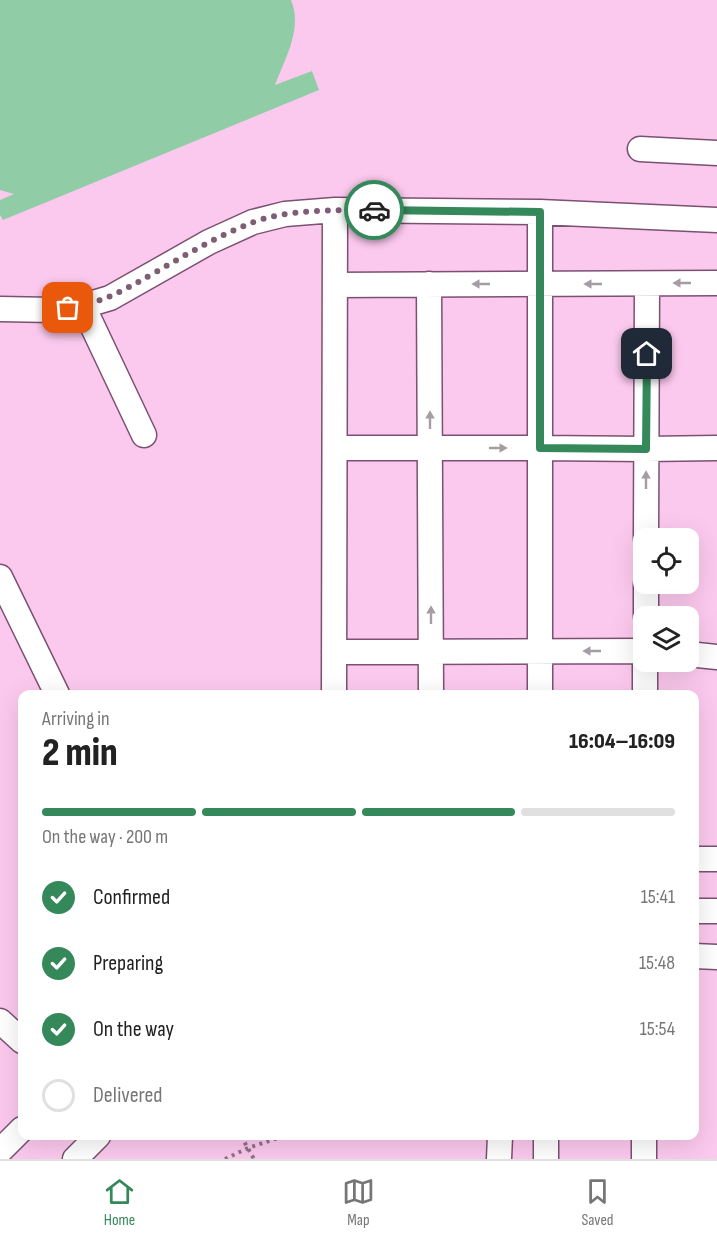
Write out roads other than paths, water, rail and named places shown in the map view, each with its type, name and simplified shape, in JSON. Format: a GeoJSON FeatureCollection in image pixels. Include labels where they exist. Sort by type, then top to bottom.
{"type":"FeatureCollection","features":[{"type":"Feature","properties":{"kind":"street"},"geometry":{"type":"LineString","coordinates":[[640,149],[717,153]]}},
{"type":"Feature","properties":{"kind":"street"},"geometry":{"type":"LineString","coordinates":[[334,690],[335,210]]}},
{"type":"Feature","properties":{"kind":"street"},"geometry":{"type":"LineString","coordinates":[[0,309],[53,310],[82,306],[110,298],[209,243],[253,222],[285,214],[335,210],[540,212],[717,220]]}},
{"type":"Feature","properties":{"kind":"street"},"geometry":{"type":"LineString","coordinates":[[540,212],[540,690]]}},
{"type":"Feature","properties":{"kind":"street"},"geometry":{"type":"LineString","coordinates":[[335,285],[717,283]]}},
{"type":"Feature","properties":{"kind":"street"},"geometry":{"type":"LineString","coordinates":[[429,284],[431,690]]}},
{"type":"Feature","properties":{"kind":"street"},"geometry":{"type":"LineString","coordinates":[[646,528],[647,284]]}},
{"type":"Feature","properties":{"kind":"street"},"geometry":{"type":"LineString","coordinates":[[82,306],[144,435]]}},
{"type":"Feature","properties":{"kind":"street"},"geometry":{"type":"LineString","coordinates":[[335,448],[717,448]]}},
{"type":"Feature","properties":{"kind":"street"},"geometry":{"type":"LineString","coordinates":[[0,577],[55,690]]}},
{"type":"Feature","properties":{"kind":"street"},"geometry":{"type":"LineString","coordinates":[[334,652],[633,651]]}},
{"type":"Feature","properties":{"kind":"street"},"geometry":{"type":"LineString","coordinates":[[699,655],[717,657]]}},
{"type":"Feature","properties":{"kind":"street"},"geometry":{"type":"LineString","coordinates":[[645,672],[645,690]]}},
{"type":"Feature","properties":{"kind":"street"},"geometry":{"type":"LineString","coordinates":[[699,859],[717,859]]}},
{"type":"Feature","properties":{"kind":"street"},"geometry":{"type":"LineString","coordinates":[[699,911],[717,911]]}},
{"type":"Feature","properties":{"kind":"street"},"geometry":{"type":"LineString","coordinates":[[699,956],[717,957]]}},
{"type":"Feature","properties":{"kind":"street"},"geometry":{"type":"LineString","coordinates":[[0,1021],[18,1037]]}},
{"type":"Feature","properties":{"kind":"street"},"geometry":{"type":"LineString","coordinates":[[0,1152],[18,1133]]}},
{"type":"Feature","properties":{"kind":"street"},"geometry":{"type":"LineString","coordinates":[[75,1159],[94,1140]]}},
{"type":"Feature","properties":{"kind":"street"},"geometry":{"type":"LineString","coordinates":[[499,1159],[500,1140]]}},
{"type":"Feature","properties":{"kind":"street"},"geometry":{"type":"LineString","coordinates":[[546,1140],[546,1159]]}},
{"type":"Feature","properties":{"kind":"street"},"geometry":{"type":"LineString","coordinates":[[644,1140],[644,1159]]}}]}
